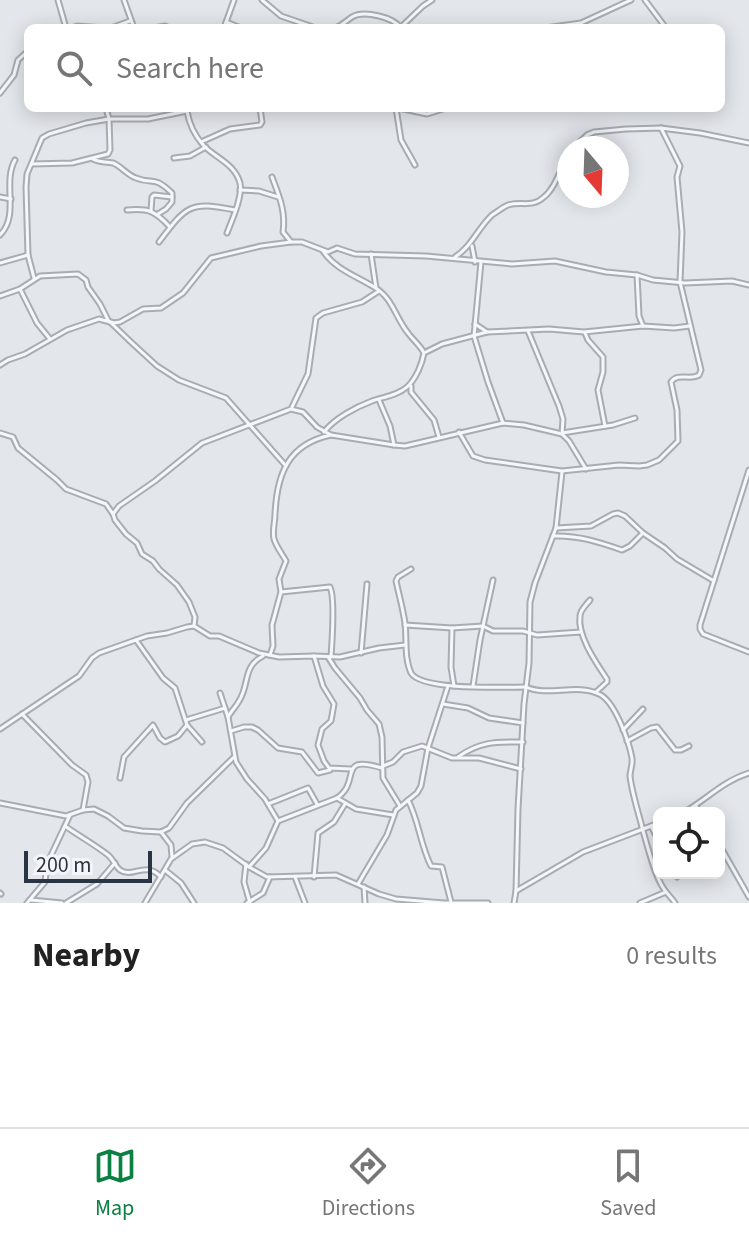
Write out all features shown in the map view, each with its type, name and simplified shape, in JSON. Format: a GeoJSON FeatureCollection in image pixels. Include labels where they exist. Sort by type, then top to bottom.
{"type":"FeatureCollection","features":[{"type":"Feature","properties":{"kind":"street"},"geometry":{"type":"LineString","coordinates":[[58,0],[65,24]]}},
{"type":"Feature","properties":{"kind":"street"},"geometry":{"type":"LineString","coordinates":[[124,0],[132,24]]}},
{"type":"Feature","properties":{"kind":"street"},"geometry":{"type":"LineString","coordinates":[[231,24],[226,22],[234,0]]}},
{"type":"Feature","properties":{"kind":"street"},"geometry":{"type":"LineString","coordinates":[[262,0],[281,16],[304,24]]}},
{"type":"Feature","properties":{"kind":"street"},"geometry":{"type":"LineString","coordinates":[[404,24],[432,0]]}},
{"type":"Feature","properties":{"kind":"street"},"geometry":{"type":"LineString","coordinates":[[574,24],[631,0]]}},
{"type":"Feature","properties":{"kind":"street"},"geometry":{"type":"LineString","coordinates":[[645,0],[663,24]]}},
{"type":"Feature","properties":{"kind":"street"},"geometry":{"type":"LineString","coordinates":[[344,24],[362,14],[387,17],[399,24]]}},
{"type":"Feature","properties":{"kind":"street"},"geometry":{"type":"LineString","coordinates":[[122,24],[131,21]]}},
{"type":"Feature","properties":{"kind":"street"},"geometry":{"type":"LineString","coordinates":[[0,93],[24,55]]}},
{"type":"Feature","properties":{"kind":"street"},"geometry":{"type":"LineString","coordinates":[[31,164],[72,163],[106,155],[110,150],[107,112]]}},
{"type":"Feature","properties":{"kind":"street"},"geometry":{"type":"LineString","coordinates":[[35,279],[28,255],[26,187],[27,174],[42,138],[86,123],[109,119],[148,119],[176,112]]}},
{"type":"Feature","properties":{"kind":"street"},"geometry":{"type":"LineString","coordinates":[[185,112],[201,142],[231,166],[240,183],[227,233]]}},
{"type":"Feature","properties":{"kind":"street"},"geometry":{"type":"LineString","coordinates":[[201,142],[230,129],[260,125],[261,112]]}},
{"type":"Feature","properties":{"kind":"street"},"geometry":{"type":"LineString","coordinates":[[398,112],[401,140],[415,165]]}},
{"type":"Feature","properties":{"kind":"street"},"geometry":{"type":"LineString","coordinates":[[586,136],[594,132],[661,128],[749,143]]}},
{"type":"Feature","properties":{"kind":"street"},"geometry":{"type":"LineString","coordinates":[[459,432],[473,456],[562,471],[647,465],[659,460],[678,441],[677,410],[671,382],[680,376],[695,378],[701,370],[680,282],[682,232],[677,177],[680,166],[661,128]]}},
{"type":"Feature","properties":{"kind":"street"},"geometry":{"type":"LineString","coordinates":[[174,158],[190,156],[206,147]]}},
{"type":"Feature","properties":{"kind":"street"},"geometry":{"type":"LineString","coordinates":[[92,158],[98,162],[116,164],[136,178],[156,180],[170,191],[170,205],[158,214]]}},
{"type":"Feature","properties":{"kind":"street"},"geometry":{"type":"LineString","coordinates":[[0,235],[7,228],[11,199],[9,177],[15,160]]}},
{"type":"Feature","properties":{"kind":"street"},"geometry":{"type":"LineString","coordinates":[[272,177],[284,208],[283,232],[291,242]]}},
{"type":"Feature","properties":{"kind":"street"},"geometry":{"type":"LineString","coordinates":[[454,258],[504,207],[529,205],[543,198],[557,178]]}},
{"type":"Feature","properties":{"kind":"street"},"geometry":{"type":"LineString","coordinates":[[240,190],[259,191],[278,197]]}},
{"type":"Feature","properties":{"kind":"street"},"geometry":{"type":"LineString","coordinates":[[151,211],[154,195],[172,197]]}},
{"type":"Feature","properties":{"kind":"street"},"geometry":{"type":"LineString","coordinates":[[0,197],[11,199]]}},
{"type":"Feature","properties":{"kind":"street"},"geometry":{"type":"LineString","coordinates":[[159,242],[192,207],[200,205],[235,210]]}},
{"type":"Feature","properties":{"kind":"street"},"geometry":{"type":"LineString","coordinates":[[127,210],[151,211],[170,227]]}},
{"type":"Feature","properties":{"kind":"street"},"geometry":{"type":"LineString","coordinates":[[0,365],[67,330],[99,319],[120,322],[137,311],[161,308],[183,293],[211,258],[291,242],[302,242],[328,252],[337,248],[355,254],[454,258],[475,262],[525,264],[555,261],[653,280],[732,281],[749,285]]}},
{"type":"Feature","properties":{"kind":"street"},"geometry":{"type":"LineString","coordinates":[[471,244],[475,262]]}},
{"type":"Feature","properties":{"kind":"street"},"geometry":{"type":"LineString","coordinates":[[323,251],[337,265],[389,299],[408,335],[420,346],[424,353],[411,383],[411,392],[434,420],[439,437]]}},
{"type":"Feature","properties":{"kind":"street"},"geometry":{"type":"LineString","coordinates":[[371,254],[378,289]]}},
{"type":"Feature","properties":{"kind":"street"},"geometry":{"type":"LineString","coordinates":[[0,263],[28,255]]}},
{"type":"Feature","properties":{"kind":"street"},"geometry":{"type":"LineString","coordinates":[[481,262],[474,336],[503,423]]}},
{"type":"Feature","properties":{"kind":"street"},"geometry":{"type":"LineString","coordinates":[[0,296],[20,289],[40,276],[78,274],[86,280],[108,320],[157,366],[179,380],[226,398],[286,466]]}},
{"type":"Feature","properties":{"kind":"street"},"geometry":{"type":"LineString","coordinates":[[637,275],[639,316],[643,326]]}},
{"type":"Feature","properties":{"kind":"street"},"geometry":{"type":"LineString","coordinates":[[20,289],[37,323],[50,339]]}},
{"type":"Feature","properties":{"kind":"street"},"geometry":{"type":"LineString","coordinates":[[291,409],[308,374],[316,318],[323,313],[362,302],[378,289]]}},
{"type":"Feature","properties":{"kind":"street"},"geometry":{"type":"LineString","coordinates":[[475,324],[487,332]]}},
{"type":"Feature","properties":{"kind":"street"},"geometry":{"type":"LineString","coordinates":[[424,353],[436,346],[487,332],[549,329],[584,332],[643,326],[690,326]]}},
{"type":"Feature","properties":{"kind":"street"},"geometry":{"type":"LineString","coordinates":[[528,331],[559,406],[563,419],[562,433],[586,469]]}},
{"type":"Feature","properties":{"kind":"street"},"geometry":{"type":"LineString","coordinates":[[584,332],[603,357],[598,390],[605,426]]}},
{"type":"Feature","properties":{"kind":"street"},"geometry":{"type":"LineString","coordinates":[[324,432],[334,421],[367,403],[394,395],[411,383]]}},
{"type":"Feature","properties":{"kind":"street"},"geometry":{"type":"LineString","coordinates":[[378,399],[390,426],[394,445]]}},
{"type":"Feature","properties":{"kind":"street"},"geometry":{"type":"LineString","coordinates":[[113,514],[119,506],[202,443],[291,409],[303,412],[331,435],[405,446],[503,423],[562,433],[635,418]]}},
{"type":"Feature","properties":{"kind":"street"},"geometry":{"type":"LineString","coordinates":[[0,433],[15,439],[18,448],[66,489],[106,504],[142,554],[177,585],[189,602],[195,617],[194,626]]}},
{"type":"Feature","properties":{"kind":"street"},"geometry":{"type":"LineString","coordinates":[[228,717],[240,699],[253,663],[268,655],[273,646],[272,625],[281,592],[279,579],[286,561],[274,541],[278,485],[297,449],[331,435]]}},
{"type":"Feature","properties":{"kind":"street"},"geometry":{"type":"LineString","coordinates":[[749,470],[700,625],[701,632],[749,652]]}},
{"type":"Feature","properties":{"kind":"street"},"geometry":{"type":"LineString","coordinates":[[514,903],[532,593],[556,528],[562,471]]}},
{"type":"Feature","properties":{"kind":"street"},"geometry":{"type":"LineString","coordinates":[[556,528],[591,526],[618,513],[630,519],[643,533],[686,565],[714,581]]}},
{"type":"Feature","properties":{"kind":"street"},"geometry":{"type":"LineString","coordinates":[[553,536],[574,536],[622,550],[643,533]]}},
{"type":"Feature","properties":{"kind":"street"},"geometry":{"type":"LineString","coordinates":[[411,569],[396,581],[409,665],[413,675],[421,681],[448,686],[596,692],[609,703],[623,730],[633,762],[630,776],[659,879],[675,903]]}},
{"type":"Feature","properties":{"kind":"street"},"geometry":{"type":"LineString","coordinates":[[473,687],[493,580]]}},
{"type":"Feature","properties":{"kind":"street"},"geometry":{"type":"LineString","coordinates":[[361,653],[367,584]]}},
{"type":"Feature","properties":{"kind":"street"},"geometry":{"type":"LineString","coordinates":[[281,592],[331,587],[333,590],[330,657],[335,668],[380,726],[385,782],[400,806]]}},
{"type":"Feature","properties":{"kind":"street"},"geometry":{"type":"LineString","coordinates":[[590,600],[579,616],[581,632],[607,679],[596,692]]}},
{"type":"Feature","properties":{"kind":"street"},"geometry":{"type":"LineString","coordinates":[[405,625],[483,626],[493,631],[515,630],[537,635],[581,632]]}},
{"type":"Feature","properties":{"kind":"street"},"geometry":{"type":"LineString","coordinates":[[0,729],[79,676],[96,655],[147,636],[194,626],[210,636],[219,636],[279,657],[344,657],[406,645]]}},
{"type":"Feature","properties":{"kind":"street"},"geometry":{"type":"LineString","coordinates":[[452,628],[454,686]]}},
{"type":"Feature","properties":{"kind":"street"},"geometry":{"type":"LineString","coordinates":[[136,640],[163,678],[175,688],[187,722],[202,742]]}},
{"type":"Feature","properties":{"kind":"street"},"geometry":{"type":"LineString","coordinates":[[314,656],[323,686],[334,704],[331,721],[322,729],[318,745],[324,761],[332,769]]}},
{"type":"Feature","properties":{"kind":"street"},"geometry":{"type":"LineString","coordinates":[[358,884],[387,835],[393,815],[421,786],[428,748],[448,686]]}},
{"type":"Feature","properties":{"kind":"street"},"geometry":{"type":"LineString","coordinates":[[220,693],[228,717],[234,757],[278,821]]}},
{"type":"Feature","properties":{"kind":"street"},"geometry":{"type":"LineString","coordinates":[[443,704],[468,708],[489,718],[523,723]]}},
{"type":"Feature","properties":{"kind":"street"},"geometry":{"type":"LineString","coordinates":[[120,778],[124,757],[153,725],[164,742],[178,736],[187,722],[225,708]]}},
{"type":"Feature","properties":{"kind":"street"},"geometry":{"type":"LineString","coordinates":[[623,730],[643,709]]}},
{"type":"Feature","properties":{"kind":"street"},"geometry":{"type":"LineString","coordinates":[[22,714],[72,765],[86,775],[88,782],[83,810]]}},
{"type":"Feature","properties":{"kind":"street"},"geometry":{"type":"LineString","coordinates":[[231,731],[252,727],[278,748],[302,752],[318,773],[351,769]]}},
{"type":"Feature","properties":{"kind":"street"},"geometry":{"type":"LineString","coordinates":[[627,741],[657,727],[675,750],[689,746]]}},
{"type":"Feature","properties":{"kind":"street"},"geometry":{"type":"LineString","coordinates":[[456,758],[485,743],[523,742]]}},
{"type":"Feature","properties":{"kind":"street"},"geometry":{"type":"LineString","coordinates":[[270,877],[263,893],[249,903],[244,883],[247,866],[266,848],[278,821],[337,798],[347,789],[351,769],[357,764],[382,767],[400,754],[422,746],[447,757],[479,758],[521,769]]}},
{"type":"Feature","properties":{"kind":"street"},"geometry":{"type":"LineString","coordinates":[[161,832],[234,757]]}},
{"type":"Feature","properties":{"kind":"street"},"geometry":{"type":"LineString","coordinates":[[696,806],[725,783],[749,773]]}},
{"type":"Feature","properties":{"kind":"street"},"geometry":{"type":"LineString","coordinates":[[268,804],[308,788],[317,804]]}},
{"type":"Feature","properties":{"kind":"street"},"geometry":{"type":"LineString","coordinates":[[337,798],[369,812],[393,815]]}},
{"type":"Feature","properties":{"kind":"street"},"geometry":{"type":"LineString","coordinates":[[408,800],[425,857],[431,866],[442,867],[451,902]]}},
{"type":"Feature","properties":{"kind":"street"},"geometry":{"type":"LineString","coordinates":[[0,803],[63,815],[91,809],[124,828],[161,832],[172,848],[171,859],[145,903]]}},
{"type":"Feature","properties":{"kind":"street"},"geometry":{"type":"LineString","coordinates":[[314,877],[318,833],[334,822],[346,804]]}},
{"type":"Feature","properties":{"kind":"street"},"geometry":{"type":"LineString","coordinates":[[29,901],[45,882],[47,864],[70,815]]}},
{"type":"Feature","properties":{"kind":"street"},"geometry":{"type":"LineString","coordinates":[[168,839],[172,823]]}},
{"type":"Feature","properties":{"kind":"street"},"geometry":{"type":"LineString","coordinates":[[65,826],[94,844],[124,872],[152,870],[161,877]]}},
{"type":"Feature","properties":{"kind":"street"},"geometry":{"type":"LineString","coordinates":[[516,891],[583,852],[651,826],[653,830]]}},
{"type":"Feature","properties":{"kind":"street"},"geometry":{"type":"LineString","coordinates":[[171,859],[195,843],[210,842],[270,877],[336,875],[390,900],[488,903]]}},
{"type":"Feature","properties":{"kind":"street"},"geometry":{"type":"LineString","coordinates":[[172,848],[186,848]]}},
{"type":"Feature","properties":{"kind":"street"},"geometry":{"type":"LineString","coordinates":[[725,855],[749,897]]}},
{"type":"Feature","properties":{"kind":"street"},"geometry":{"type":"LineString","coordinates":[[29,901],[64,903],[97,884],[115,863]]}},
{"type":"Feature","properties":{"kind":"street"},"geometry":{"type":"LineString","coordinates":[[165,870],[181,883],[194,903]]}},
{"type":"Feature","properties":{"kind":"street"},"geometry":{"type":"LineString","coordinates":[[295,877],[305,903]]}},
{"type":"Feature","properties":{"kind":"street"},"geometry":{"type":"LineString","coordinates":[[364,886],[365,903]]}},
{"type":"Feature","properties":{"kind":"street"},"geometry":{"type":"LineString","coordinates":[[640,903],[666,892]]}}]}
